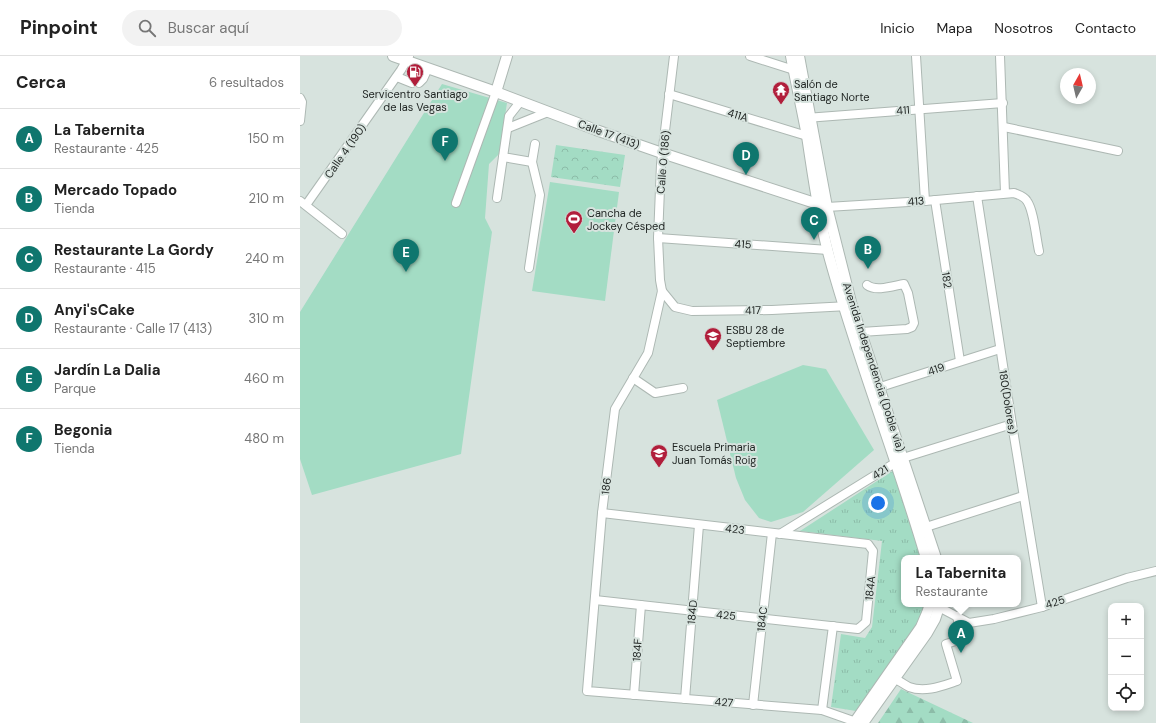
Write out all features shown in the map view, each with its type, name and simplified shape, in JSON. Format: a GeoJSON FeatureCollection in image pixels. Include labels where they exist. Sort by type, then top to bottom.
{"type":"FeatureCollection","features":[{"type":"Feature","properties":{"kind":"main road","name":"Calle 17 (413)"},"geometry":{"type":"LineString","coordinates":[[393,56],[408,59],[428,68],[662,154],[822,205]]}},
{"type":"Feature","properties":{"kind":"main road"},"geometry":{"type":"LineString","coordinates":[[496,92],[507,56]]}},
{"type":"Feature","properties":{"kind":"main road","name":"Avenida Independencia (Doble vía)"},"geometry":{"type":"LineString","coordinates":[[791,56],[798,70]]}},
{"type":"Feature","properties":{"kind":"main road","name":"Avenida Independencia (Doble vía)"},"geometry":{"type":"LineString","coordinates":[[799,56],[798,70],[822,205],[828,250],[900,460],[926,527],[935,555]]}},
{"type":"Feature","properties":{"kind":"main road","name":"Avenida Independencia (Doble vía)"},"geometry":{"type":"LineString","coordinates":[[807,118],[807,136],[822,205],[848,306],[861,332],[876,389]]}},
{"type":"Feature","properties":{"kind":"main road","name":"Avenida Independencia (Doble vía)"},"geometry":{"type":"LineString","coordinates":[[900,460],[925,555]]}},
{"type":"Feature","properties":{"kind":"main road"},"geometry":{"type":"LineString","coordinates":[[858,723],[933,607]]}},
{"type":"Feature","properties":{"kind":"main road"},"geometry":{"type":"LineString","coordinates":[[858,723],[895,679],[928,633],[934,607]]}},
{"type":"Feature","properties":{"kind":"street","name":"Calle 0 (186)"},"geometry":{"type":"LineString","coordinates":[[662,291],[658,238],[662,154],[674,56]]}},
{"type":"Feature","properties":{"kind":"street"},"geometry":{"type":"LineString","coordinates":[[750,56],[798,70]]}},
{"type":"Feature","properties":{"kind":"street"},"geometry":{"type":"LineString","coordinates":[[916,56],[925,201]]}},
{"type":"Feature","properties":{"kind":"street"},"geometry":{"type":"LineString","coordinates":[[1000,56],[1004,127],[1005,193]]}},
{"type":"Feature","properties":{"kind":"street","name":"Calle 4 (190)"},"geometry":{"type":"LineString","coordinates":[[303,203],[408,59]]}},
{"type":"Feature","properties":{"kind":"street"},"geometry":{"type":"LineString","coordinates":[[396,77],[415,83],[423,79],[428,68]]}},
{"type":"Feature","properties":{"kind":"street"},"geometry":{"type":"LineString","coordinates":[[456,204],[496,92]]}},
{"type":"Feature","properties":{"kind":"street","name":"411A"},"geometry":{"type":"LineString","coordinates":[[670,94],[807,136]]}},
{"type":"Feature","properties":{"kind":"street"},"geometry":{"type":"LineString","coordinates":[[300,98],[302,102],[300,121]]}},
{"type":"Feature","properties":{"kind":"street"},"geometry":{"type":"LineString","coordinates":[[497,198],[509,116],[520,102]]}},
{"type":"Feature","properties":{"kind":"street","name":"411"},"geometry":{"type":"LineString","coordinates":[[807,118],[1003,103]]}},
{"type":"Feature","properties":{"kind":"street"},"geometry":{"type":"LineString","coordinates":[[508,128],[548,112]]}},
{"type":"Feature","properties":{"kind":"street"},"geometry":{"type":"LineString","coordinates":[[1004,127],[1118,151]]}},
{"type":"Feature","properties":{"kind":"street"},"geometry":{"type":"LineString","coordinates":[[529,268],[540,195],[532,162],[535,144]]}},
{"type":"Feature","properties":{"kind":"street"},"geometry":{"type":"LineString","coordinates":[[503,157],[532,162]]}},
{"type":"Feature","properties":{"kind":"street","name":"413"},"geometry":{"type":"LineString","coordinates":[[822,205],[925,201],[1014,192],[1022,196],[1027,201],[1031,209],[1038,251]]}},
{"type":"Feature","properties":{"kind":"street","name":"180(Dolores)"},"geometry":{"type":"LineString","coordinates":[[977,196],[1023,496],[1042,607]]}},
{"type":"Feature","properties":{"kind":"street","name":"182"},"geometry":{"type":"LineString","coordinates":[[935,200],[960,361]]}},
{"type":"Feature","properties":{"kind":"street"},"geometry":{"type":"LineString","coordinates":[[303,203],[342,234]]}},
{"type":"Feature","properties":{"kind":"street","name":"415"},"geometry":{"type":"LineString","coordinates":[[658,238],[828,250]]}},
{"type":"Feature","properties":{"kind":"street"},"geometry":{"type":"LineString","coordinates":[[861,332],[907,329],[912,327],[914,323],[908,293],[904,284],[875,289],[870,288],[867,285]]}},
{"type":"Feature","properties":{"kind":"street","name":"417"},"geometry":{"type":"LineString","coordinates":[[662,291],[675,307],[692,311],[848,306]]}},
{"type":"Feature","properties":{"kind":"street","name":"186"},"geometry":{"type":"LineString","coordinates":[[587,691],[602,513],[615,409],[648,353],[662,291]]}},
{"type":"Feature","properties":{"kind":"street","name":"419"},"geometry":{"type":"LineString","coordinates":[[876,389],[1000,349]]}},
{"type":"Feature","properties":{"kind":"street"},"geometry":{"type":"LineString","coordinates":[[634,378],[655,393],[683,388]]}},
{"type":"Feature","properties":{"kind":"street","name":"421"},"geometry":{"type":"LineString","coordinates":[[780,534],[900,460],[1012,424]]}},
{"type":"Feature","properties":{"kind":"street"},"geometry":{"type":"LineString","coordinates":[[926,527],[1023,496]]}},
{"type":"Feature","properties":{"kind":"street","name":"423"},"geometry":{"type":"LineString","coordinates":[[602,513],[868,544]]}},
{"type":"Feature","properties":{"kind":"street","name":"184D"},"geometry":{"type":"LineString","coordinates":[[685,699],[699,525]]}},
{"type":"Feature","properties":{"kind":"street","name":"184C"},"geometry":{"type":"LineString","coordinates":[[753,705],[772,533]]}},
{"type":"Feature","properties":{"kind":"street","name":"184A"},"geometry":{"type":"LineString","coordinates":[[858,629],[866,622],[873,551],[868,544]]}},
{"type":"Feature","properties":{"kind":"street","name":"425"},"geometry":{"type":"LineString","coordinates":[[939,607],[969,623],[994,619],[1042,607],[1127,578],[1156,571]]}},
{"type":"Feature","properties":{"kind":"street","name":"425"},"geometry":{"type":"LineString","coordinates":[[595,600],[858,629]]}},
{"type":"Feature","properties":{"kind":"street","name":"184F"},"geometry":{"type":"LineString","coordinates":[[634,695],[641,605]]}},
{"type":"Feature","properties":{"kind":"street"},"geometry":{"type":"LineString","coordinates":[[895,679],[910,687],[926,689],[940,687],[957,681],[946,644],[962,639],[958,616]]}},
{"type":"Feature","properties":{"kind":"street"},"geometry":{"type":"LineString","coordinates":[[822,710],[833,626]]}},
{"type":"Feature","properties":{"kind":"street","name":"427"},"geometry":{"type":"LineString","coordinates":[[587,691],[822,710],[858,723]]}},
{"type":"Feature","properties":{"kind":"green space"},"geometry":{"type":"Polygon","coordinates":[[[442,84],[507,103],[499,154],[489,164],[485,218],[492,232],[461,454],[312,495],[300,459],[300,312],[442,84]]]}},
{"type":"Feature","properties":{"kind":"green space"},"geometry":{"type":"Polygon","coordinates":[[[556,145],[625,155],[620,187],[551,177],[556,145]]]}},
{"type":"Feature","properties":{"kind":"green space"},"geometry":{"type":"Polygon","coordinates":[[[550,182],[619,192],[605,301],[532,291],[550,182]]]}},
{"type":"Feature","properties":{"kind":"green space"},"geometry":{"type":"Polygon","coordinates":[[[803,365],[826,369],[874,450],[803,512],[771,522],[759,518],[745,500],[736,478],[717,400],[803,365]]]}},
{"type":"Feature","properties":{"kind":"green space"},"geometry":{"type":"Polygon","coordinates":[[[894,470],[921,555],[901,555],[901,607],[924,607],[920,623],[856,711],[831,707],[841,634],[865,638],[872,627],[882,541],[800,531],[894,470]]]}},
{"type":"Feature","properties":{"kind":"green space"},"geometry":{"type":"Polygon","coordinates":[[[901,689],[973,723],[878,723],[901,689]]]}},
{"type":"Feature","properties":{"kind":"place","name":"Servicentro Santiago de las Vegas"},"geometry":{"type":"Point","coordinates":[415,87]}},
{"type":"Feature","properties":{"kind":"place","name":"Salón de Santiago Norte"},"geometry":{"type":"Point","coordinates":[781,105]}},
{"type":"Feature","properties":{"kind":"place","name":"Begonia"},"geometry":{"type":"Point","coordinates":[445,161]}},
{"type":"Feature","properties":{"kind":"place","name":"Anyi'sCake"},"geometry":{"type":"Point","coordinates":[746,175]}},
{"type":"Feature","properties":{"kind":"place","name":"Cancha de Jockey Césped"},"geometry":{"type":"Point","coordinates":[574,234]}},
{"type":"Feature","properties":{"kind":"place","name":"Restaurante La Gordy"},"geometry":{"type":"Point","coordinates":[814,240]}},
{"type":"Feature","properties":{"kind":"place","name":"Mercado Topado"},"geometry":{"type":"Point","coordinates":[868,269]}},
{"type":"Feature","properties":{"kind":"place","name":"Jardín La Dalia"},"geometry":{"type":"Point","coordinates":[406,272]}},
{"type":"Feature","properties":{"kind":"place","name":"ESBU 28 de Septiembre"},"geometry":{"type":"Point","coordinates":[713,351]}},
{"type":"Feature","properties":{"kind":"place","name":"Escuela Primaria Juan Tomás Roig"},"geometry":{"type":"Point","coordinates":[659,468]}},
{"type":"Feature","properties":{"kind":"place","name":"La Tabernita"},"geometry":{"type":"Point","coordinates":[961,653]}}]}
